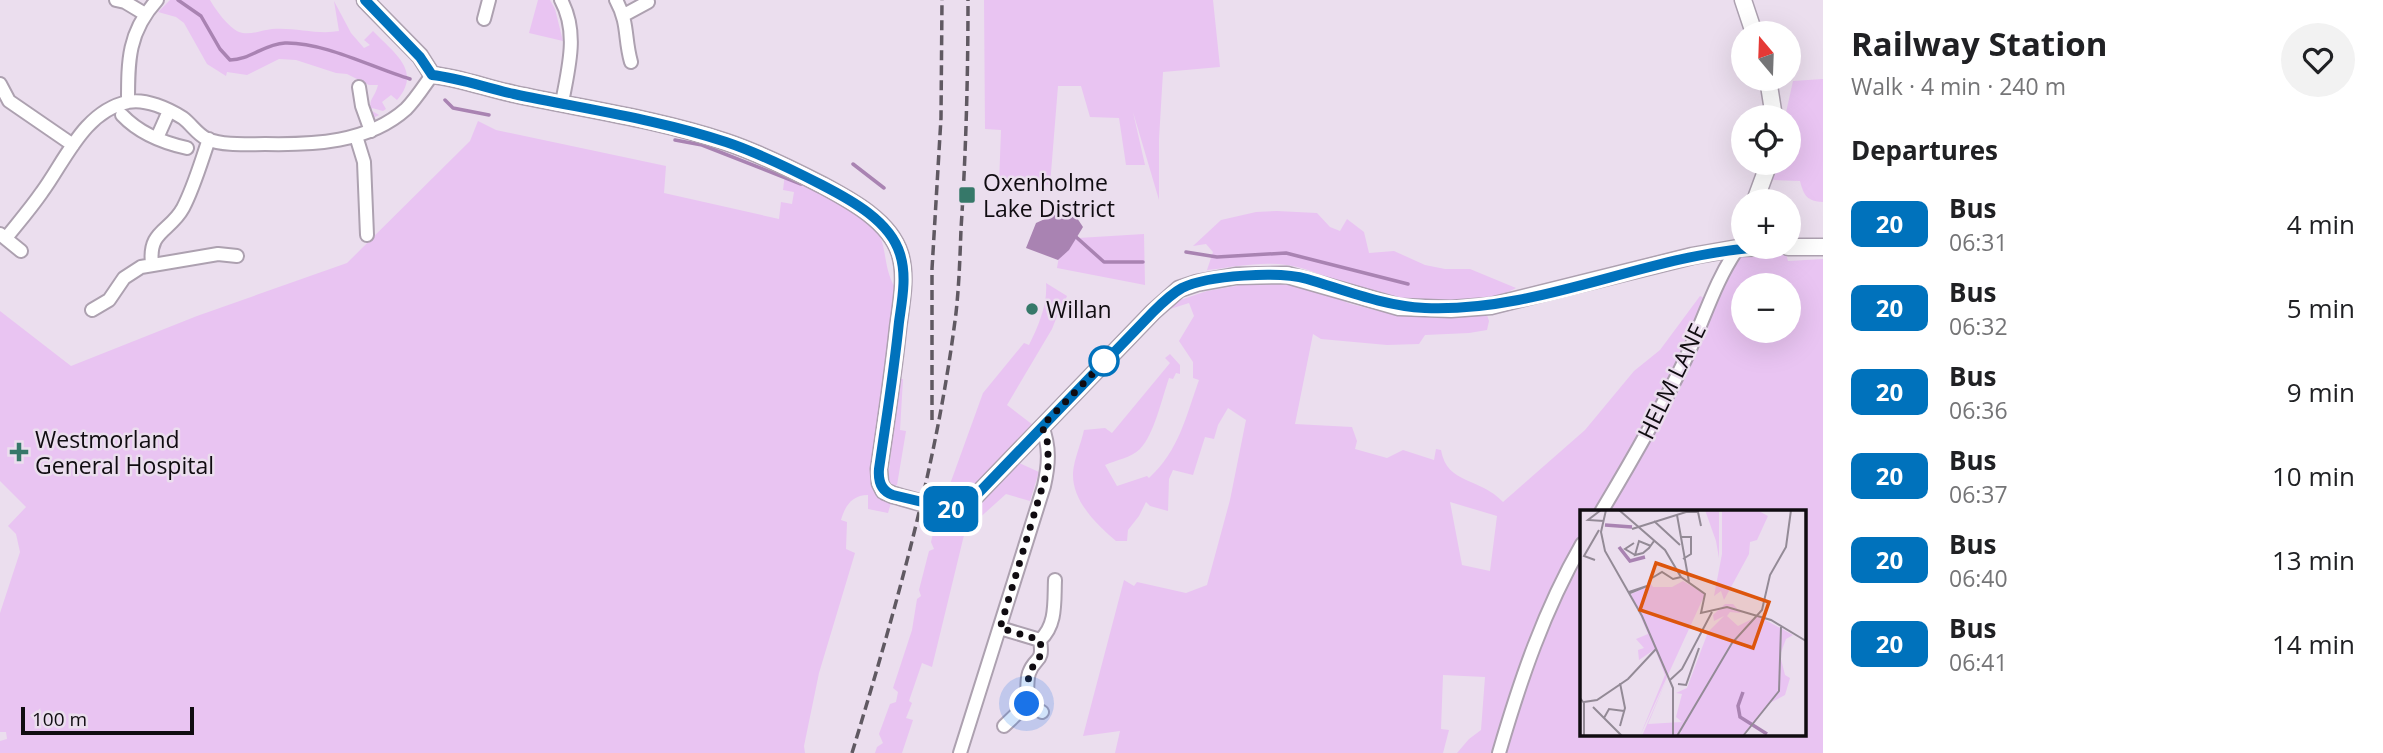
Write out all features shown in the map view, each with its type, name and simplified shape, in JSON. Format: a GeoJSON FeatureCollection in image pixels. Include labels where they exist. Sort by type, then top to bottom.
{"type":"FeatureCollection","features":[{"type":"Feature","properties":{"kind":"main road"},"geometry":{"type":"LineString","coordinates":[[365,0],[420,57],[432,75],[451,77],[514,94],[706,136],[745,149],[850,200],[885,230],[900,254],[903,276],[895,360],[879,469],[880,483],[884,491],[893,495],[957,510],[966,506],[1159,306],[1180,289],[1197,283],[1236,276],[1287,275],[1399,307],[1451,309],[1505,303],[1731,245]]}},
{"type":"Feature","properties":{"kind":"main road"},"geometry":{"type":"LineString","coordinates":[[1743,0],[1750,21]]}},
{"type":"Feature","properties":{"kind":"main road"},"geometry":{"type":"LineString","coordinates":[[1801,247],[1823,247]]}},
{"type":"Feature","properties":{"kind":"street"},"geometry":{"type":"LineString","coordinates":[[116,0],[125,2],[145,14]]}},
{"type":"Feature","properties":{"kind":"street"},"geometry":{"type":"LineString","coordinates":[[128,102],[129,55],[133,39],[145,14],[158,0]]}},
{"type":"Feature","properties":{"kind":"street"},"geometry":{"type":"LineString","coordinates":[[484,19],[489,0]]}},
{"type":"Feature","properties":{"kind":"street"},"geometry":{"type":"LineString","coordinates":[[616,0],[628,30],[626,44],[631,62]]}},
{"type":"Feature","properties":{"kind":"street"},"geometry":{"type":"LineString","coordinates":[[562,103],[572,46],[566,2]]}},
{"type":"Feature","properties":{"kind":"street"},"geometry":{"type":"LineString","coordinates":[[624,15],[648,2]]}},
{"type":"Feature","properties":{"kind":"street"},"geometry":{"type":"LineString","coordinates":[[20,251],[3,236],[41,193],[84,129],[95,119],[128,102],[145,102],[169,111],[209,139],[244,144],[320,142],[371,131],[408,107],[432,75]]}},
{"type":"Feature","properties":{"kind":"street"},"geometry":{"type":"LineString","coordinates":[[359,87],[364,114],[371,131]]}},
{"type":"Feature","properties":{"kind":"street"},"geometry":{"type":"LineString","coordinates":[[2,93],[17,107],[73,145]]}},
{"type":"Feature","properties":{"kind":"street"},"geometry":{"type":"LineString","coordinates":[[157,138],[169,111]]}},
{"type":"Feature","properties":{"kind":"street"},"geometry":{"type":"LineString","coordinates":[[122,116],[157,138],[187,148]]}},
{"type":"Feature","properties":{"kind":"street"},"geometry":{"type":"LineString","coordinates":[[356,136],[364,162],[367,235]]}},
{"type":"Feature","properties":{"kind":"street"},"geometry":{"type":"LineString","coordinates":[[152,264],[151,248],[155,239],[182,210],[209,139]]}},
{"type":"Feature","properties":{"kind":"street"},"geometry":{"type":"LineString","coordinates":[[92,310],[109,300],[129,273],[152,264],[218,254],[237,256]]}},
{"type":"Feature","properties":{"kind":"street","name":"HELM LANE"},"geometry":{"type":"LineString","coordinates":[[1602,510],[1658,414],[1710,299],[1731,259]]}},
{"type":"Feature","properties":{"kind":"street"},"geometry":{"type":"LineString","coordinates":[[960,753],[1048,468],[1048,444],[1042,426]]}},
{"type":"Feature","properties":{"kind":"street"},"geometry":{"type":"LineString","coordinates":[[1499,753],[1514,702],[1539,635],[1554,597],[1580,546]]}},
{"type":"Feature","properties":{"kind":"street"},"geometry":{"type":"LineString","coordinates":[[1040,640],[1046,634],[1053,617],[1056,580]]}},
{"type":"Feature","properties":{"kind":"street"},"geometry":{"type":"LineString","coordinates":[[1000,628],[1040,640]]}},
{"type":"Feature","properties":{"kind":"street"},"geometry":{"type":"LineString","coordinates":[[1004,726],[1027,704],[1029,673],[1042,652],[1040,640]]}},
{"type":"Feature","properties":{"kind":"street"},"geometry":{"type":"LineString","coordinates":[[1027,704],[1042,712]]}},
{"type":"Feature","properties":{"kind":"shaded area"},"geometry":{"type":"Polygon","coordinates":[[[170,0],[210,0],[231,27],[247,33],[272,29],[339,31],[334,1],[351,33],[364,48],[370,45],[364,40],[373,31],[397,55],[406,71],[404,90],[397,100],[391,95],[382,102],[386,109],[383,111],[372,108],[372,111],[379,115],[373,118],[370,103],[378,85],[369,85],[347,74],[296,60],[279,59],[247,75],[227,72],[226,76],[207,64],[184,23],[176,17],[158,12],[170,0]]]}},
{"type":"Feature","properties":{"kind":"shaded area"},"geometry":{"type":"Polygon","coordinates":[[[538,0],[550,0],[563,41],[529,33],[538,0]]]}},
{"type":"Feature","properties":{"kind":"shaded area"},"geometry":{"type":"Polygon","coordinates":[[[984,0],[1213,0],[1220,67],[1163,72],[1159,200],[1133,112],[1145,165],[1126,165],[1119,118],[1090,117],[1081,86],[1058,86],[1050,185],[1016,182],[999,184],[1001,130],[985,129],[984,0]]]}},
{"type":"Feature","properties":{"kind":"shaded area"},"geometry":{"type":"Polygon","coordinates":[[[1823,79],[1823,202],[1807,197],[1800,181],[1771,180],[1772,175],[1801,175],[1801,105],[1788,105],[1791,91],[1801,91],[1801,80],[1823,79]]]}},
{"type":"Feature","properties":{"kind":"shaded area"},"geometry":{"type":"Polygon","coordinates":[[[478,121],[496,130],[666,166],[664,193],[779,219],[781,202],[792,204],[794,192],[783,190],[785,174],[852,207],[874,226],[880,236],[895,288],[878,493],[891,503],[888,513],[868,509],[868,495],[858,497],[847,506],[841,520],[847,522],[846,549],[855,553],[819,673],[804,746],[805,753],[0,753],[0,741],[7,739],[6,732],[0,732],[0,613],[20,552],[16,534],[8,526],[26,507],[0,481],[0,311],[71,366],[197,316],[347,263],[470,141],[478,121]]]}},
{"type":"Feature","properties":{"kind":"shaded area"},"geometry":{"type":"Polygon","coordinates":[[[1256,212],[1317,213],[1330,227],[1340,231],[1347,219],[1364,232],[1369,253],[1394,251],[1425,265],[1445,269],[1470,269],[1516,288],[1502,294],[1467,301],[1407,301],[1374,296],[1287,265],[1257,264],[1207,270],[1213,252],[1206,244],[1193,246],[1221,220],[1256,212]]]}},
{"type":"Feature","properties":{"kind":"shaded area"},"geometry":{"type":"Polygon","coordinates":[[[1058,213],[1077,218],[1083,227],[1069,250],[1058,260],[1026,248],[1036,223],[1058,213]]]}},
{"type":"Feature","properties":{"kind":"shaded area"},"geometry":{"type":"Polygon","coordinates":[[[1144,234],[1145,285],[1057,268],[1062,239],[1144,234]]]}},
{"type":"Feature","properties":{"kind":"shaded area"},"geometry":{"type":"Polygon","coordinates":[[[1734,259],[1823,259],[1823,753],[1457,753],[1481,730],[1485,677],[1443,675],[1441,729],[1449,730],[1443,753],[1115,753],[1120,731],[1083,736],[1124,580],[1134,586],[1137,582],[1186,593],[1207,585],[1230,500],[1246,420],[1228,408],[1218,425],[1214,439],[1205,437],[1193,475],[1173,470],[1169,479],[1168,511],[1150,506],[1146,502],[1128,530],[1127,541],[1116,541],[1101,528],[1081,503],[1074,483],[1073,473],[1084,430],[1105,428],[1112,433],[1170,363],[1165,358],[1170,354],[1180,365],[1180,374],[1176,373],[1173,379],[1169,378],[1145,443],[1132,455],[1105,465],[1117,486],[1147,476],[1149,478],[1175,445],[1199,380],[1193,378],[1193,362],[1179,341],[1194,316],[1189,303],[1170,309],[1177,301],[1207,291],[1264,281],[1299,284],[1351,304],[1379,311],[1487,315],[1487,330],[1425,335],[1419,344],[1387,345],[1321,339],[1313,334],[1295,424],[1352,427],[1357,441],[1355,449],[1387,458],[1403,450],[1434,460],[1436,449],[1441,450],[1444,461],[1457,475],[1484,488],[1503,502],[1585,430],[1634,371],[1660,350],[1700,296],[1707,299],[1734,259]],[[1450,502],[1462,565],[1490,571],[1497,516],[1450,502]]]}},
{"type":"Feature","properties":{"kind":"shaded area"},"geometry":{"type":"Polygon","coordinates":[[[1046,283],[1067,296],[1052,329],[1007,405],[1033,425],[961,501],[945,498],[983,393],[1024,343],[1029,345],[1044,307],[1046,283]]]}},
{"type":"Feature","properties":{"kind":"shaded area"},"geometry":{"type":"Polygon","coordinates":[[[899,379],[903,379],[900,430],[906,431],[897,485],[893,487],[888,479],[899,379]]]}},
{"type":"Feature","properties":{"kind":"shaded area"},"geometry":{"type":"Polygon","coordinates":[[[1017,462],[1039,472],[1030,501],[1006,494],[965,531],[932,667],[922,663],[909,701],[912,703],[906,718],[913,720],[902,753],[875,753],[877,747],[883,743],[879,734],[890,704],[896,702],[898,692],[893,688],[912,630],[917,599],[921,596],[919,590],[929,551],[934,549],[931,542],[937,516],[967,520],[1017,462]]]}},
{"type":"Feature","properties":{"kind":"waterway"},"geometry":{"type":"LineString","coordinates":[[178,0],[201,16],[220,49],[230,60],[277,44],[300,44],[332,51],[410,79]]}},
{"type":"Feature","properties":{"kind":"waterway"},"geometry":{"type":"LineString","coordinates":[[445,100],[453,108],[489,115]]}},
{"type":"Feature","properties":{"kind":"waterway"},"geometry":{"type":"LineString","coordinates":[[675,140],[702,145],[801,184],[803,182]]}},
{"type":"Feature","properties":{"kind":"waterway"},"geometry":{"type":"LineString","coordinates":[[853,164],[884,188]]}},
{"type":"Feature","properties":{"kind":"waterway"},"geometry":{"type":"LineString","coordinates":[[1075,236],[1104,262],[1143,262]]}},
{"type":"Feature","properties":{"kind":"waterway"},"geometry":{"type":"LineString","coordinates":[[1186,252],[1217,257],[1286,253],[1408,284]]}},
{"type":"Feature","properties":{"kind":"railway"},"geometry":{"type":"LineString","coordinates":[[932,420],[932,269],[941,118],[942,0]]}},
{"type":"Feature","properties":{"kind":"railway"},"geometry":{"type":"LineString","coordinates":[[852,753],[913,536],[948,370],[959,271],[968,0]]}},
{"type":"Feature","properties":{"kind":"bus line","name":"20"},"geometry":{"type":"LineString","coordinates":[[365,0],[420,57],[432,75],[451,77],[514,94],[590,108],[706,136],[760,155],[813,180],[862,209],[885,230],[896,245],[903,276],[895,360],[879,469],[880,483],[889,494],[957,510],[966,506],[1153,312],[1173,293],[1188,285],[1236,276],[1287,275],[1399,307],[1451,309],[1491,306],[1692,256],[1731,249]]}},
{"type":"Feature","properties":{"kind":"place","name":"Oxenholme Lake District"},"geometry":{"type":"Point","coordinates":[967,195]}},
{"type":"Feature","properties":{"kind":"place","name":"Willan"},"geometry":{"type":"Point","coordinates":[1032,309]}},
{"type":"Feature","properties":{"kind":"place","name":"Westmorland General Hospital"},"geometry":{"type":"Point","coordinates":[19,452]}},
{"type":"Feature","properties":{"kind":"route"},"geometry":{"type":"LineString","coordinates":[[1027,704],[1029,673],[1042,652],[1040,640],[1000,628],[1048,468],[1048,444],[1042,426],[1107,359],[1104,361]]}}]}
